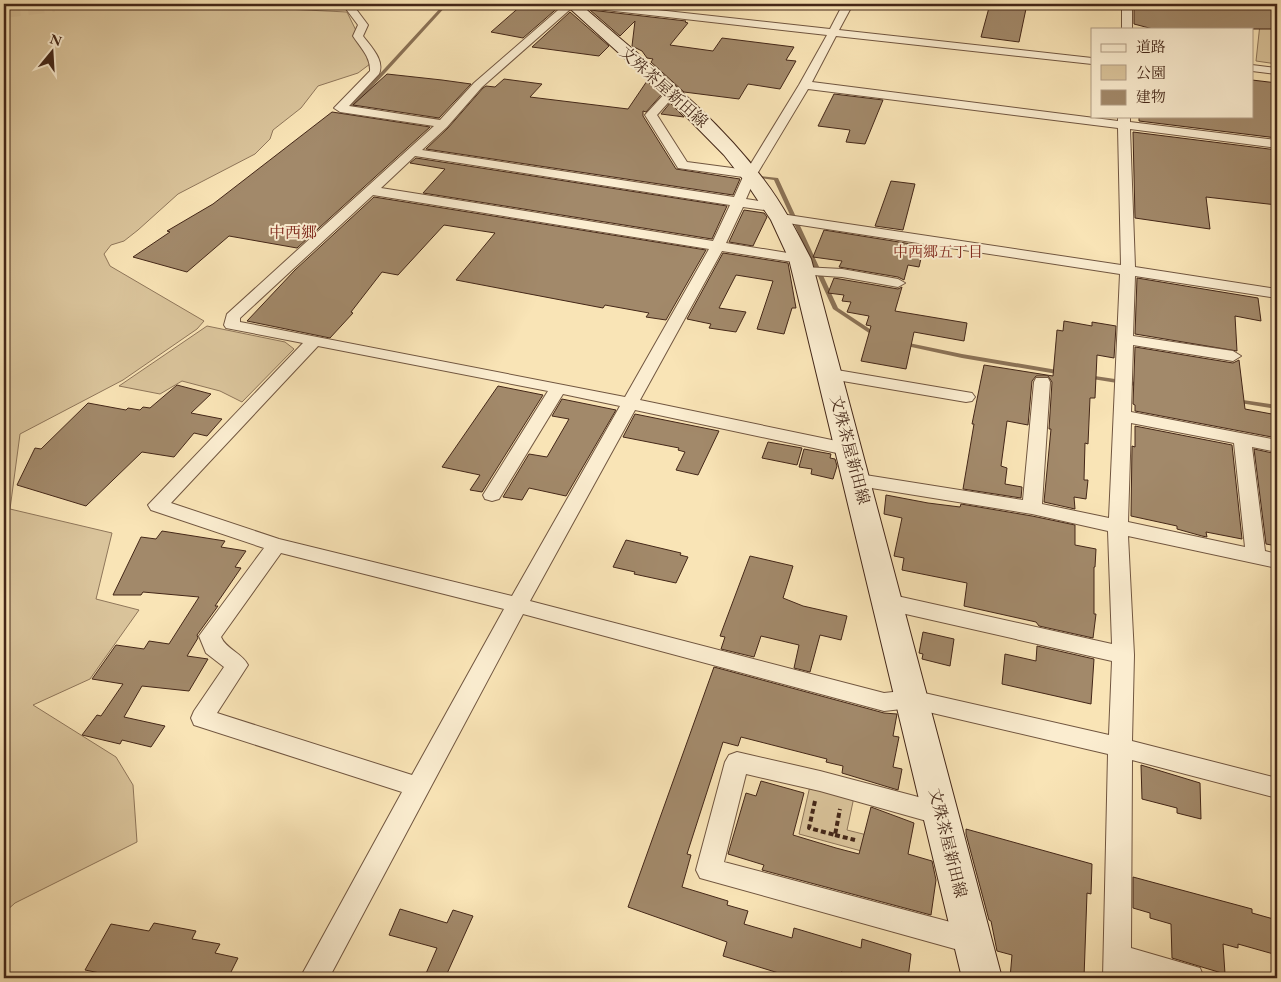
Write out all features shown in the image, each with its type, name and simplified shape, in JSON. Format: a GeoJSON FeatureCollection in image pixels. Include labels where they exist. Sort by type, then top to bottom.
{"type":"FeatureCollection","features":[{"type":"Feature","properties":{"kind":"main road","name":"文殊茶屋新田線"},"geometry":{"type":"LineString","coordinates":[[571,4],[711,128],[751,174],[777,212],[802,265],[859,480],[911,699],[982,978]]}},
{"type":"Feature","properties":{"kind":"street"},"geometry":{"type":"LineString","coordinates":[[355,4],[351,9],[363,25],[358,36],[374,60],[376,68],[375,72],[340,108],[443,124]]}},
{"type":"Feature","properties":{"kind":"street"},"geometry":{"type":"LineString","coordinates":[[571,4],[478,85],[443,124],[232,317],[232,325],[239,328],[630,402],[850,450]]}},
{"type":"Feature","properties":{"kind":"street"},"geometry":{"type":"LineString","coordinates":[[579,4],[833,34],[1091,60]]}},
{"type":"Feature","properties":{"kind":"street"},"geometry":{"type":"LineString","coordinates":[[314,978],[517,605],[718,246],[751,174],[805,85],[848,4]]}},
{"type":"Feature","properties":{"kind":"street"},"geometry":{"type":"LineString","coordinates":[[1127,4],[1128,28]]}},
{"type":"Feature","properties":{"kind":"street"},"geometry":{"type":"LineString","coordinates":[[1254,68],[1277,72]]}},
{"type":"Feature","properties":{"kind":"street"},"geometry":{"type":"LineString","coordinates":[[805,85],[1091,117]]}},
{"type":"Feature","properties":{"kind":"street"},"geometry":{"type":"LineString","coordinates":[[671,93],[651,115],[683,165],[751,174]]}},
{"type":"Feature","properties":{"kind":"street"},"geometry":{"type":"LineString","coordinates":[[1097,118],[1277,144]]}},
{"type":"Feature","properties":{"kind":"street"},"geometry":{"type":"LineString","coordinates":[[1124,121],[1128,270],[1118,528],[1123,655],[1119,747],[1117,968],[1190,978]]}},
{"type":"Feature","properties":{"kind":"street"},"geometry":{"type":"LineString","coordinates":[[413,152],[739,202],[777,212],[1128,270],[1277,292]]}},
{"type":"Feature","properties":{"kind":"street"},"geometry":{"type":"LineString","coordinates":[[369,190],[718,246],[802,265],[898,283]]}},
{"type":"Feature","properties":{"kind":"street"},"geometry":{"type":"LineString","coordinates":[[1125,338],[1233,356]]}},
{"type":"Feature","properties":{"kind":"street"},"geometry":{"type":"LineString","coordinates":[[313,342],[158,505],[276,545],[517,605],[884,702],[911,699],[1119,747],[1277,788]]}},
{"type":"Feature","properties":{"kind":"street"},"geometry":{"type":"LineString","coordinates":[[830,374],[966,396]]}},
{"type":"Feature","properties":{"kind":"street"},"geometry":{"type":"LineString","coordinates":[[1032,508],[1042,382]]}},
{"type":"Feature","properties":{"kind":"street"},"geometry":{"type":"LineString","coordinates":[[492,495],[558,388]]}},
{"type":"Feature","properties":{"kind":"street"},"geometry":{"type":"LineString","coordinates":[[1122,416],[1277,446]]}},
{"type":"Feature","properties":{"kind":"street"},"geometry":{"type":"LineString","coordinates":[[1242,439],[1256,557]]}},
{"type":"Feature","properties":{"kind":"street"},"geometry":{"type":"LineString","coordinates":[[859,480],[1032,508],[1277,561]]}},
{"type":"Feature","properties":{"kind":"street"},"geometry":{"type":"LineString","coordinates":[[276,545],[210,636],[214,647],[237,665],[202,718],[418,787]]}},
{"type":"Feature","properties":{"kind":"street"},"geometry":{"type":"LineString","coordinates":[[888,602],[1123,655]]}},
{"type":"Feature","properties":{"kind":"street"},"geometry":{"type":"LineString","coordinates":[[940,814],[820,781],[737,762],[709,870],[973,941]]}},
{"type":"Feature","properties":{"kind":"path"},"geometry":{"type":"LineString","coordinates":[[820,781],[809,828],[855,840]]}},
{"type":"Feature","properties":{"kind":"path"},"geometry":{"type":"LineString","coordinates":[[835,835],[844,788]]}},
{"type":"Feature","properties":{"kind":"green space"},"geometry":{"type":"Polygon","coordinates":[[[4,4],[182,4],[347,12],[368,55],[370,64],[358,73],[318,86],[301,108],[273,130],[270,139],[255,154],[178,194],[124,241],[111,245],[104,254],[110,266],[204,321],[197,329],[123,380],[20,434],[10,509],[112,533],[96,599],[139,610],[90,679],[33,705],[116,757],[133,785],[137,842],[15,903],[4,913],[4,4]]]}},
{"type":"Feature","properties":{"kind":"green space"},"geometry":{"type":"Polygon","coordinates":[[[1260,24],[1277,24],[1277,64],[1256,61],[1260,24]]]}},
{"type":"Feature","properties":{"kind":"green space"},"geometry":{"type":"Polygon","coordinates":[[[207,326],[285,342],[294,349],[242,402],[220,391],[182,381],[160,394],[119,386],[207,326]]]}},
{"type":"Feature","properties":{"kind":"green space"},"geometry":{"type":"Polygon","coordinates":[[[810,786],[854,797],[847,830],[867,835],[865,852],[799,834],[810,786]]]}},
{"type":"Feature","properties":{"kind":"building"},"geometry":{"type":"Polygon","coordinates":[[[523,4],[561,5],[523,38],[491,32],[523,4]]]}},
{"type":"Feature","properties":{"kind":"building"},"geometry":{"type":"Polygon","coordinates":[[[990,4],[1027,4],[1019,42],[981,37],[990,4]]]}},
{"type":"Feature","properties":{"kind":"building"},"geometry":{"type":"Polygon","coordinates":[[[1134,4],[1277,4],[1277,29],[1149,28],[1134,24],[1134,4]]]}},
{"type":"Feature","properties":{"kind":"building"},"geometry":{"type":"Polygon","coordinates":[[[590,10],[686,21],[688,23],[670,45],[713,51],[722,38],[794,47],[786,60],[796,61],[780,89],[748,84],[739,99],[684,92],[651,62],[653,59],[647,58],[642,51],[632,46],[635,21],[620,36],[590,10]]]}},
{"type":"Feature","properties":{"kind":"building"},"geometry":{"type":"Polygon","coordinates":[[[570,12],[609,46],[599,56],[532,47],[570,12]]]}},
{"type":"Feature","properties":{"kind":"building"},"geometry":{"type":"Polygon","coordinates":[[[387,74],[471,84],[439,118],[353,105],[387,74]]]}},
{"type":"Feature","properties":{"kind":"building"},"geometry":{"type":"Polygon","coordinates":[[[504,79],[542,84],[530,97],[628,109],[647,81],[662,94],[646,112],[643,111],[643,116],[676,169],[740,179],[733,195],[426,149],[448,128],[483,88],[486,86],[495,87],[504,79]]]}},
{"type":"Feature","properties":{"kind":"building"},"geometry":{"type":"Polygon","coordinates":[[[1254,80],[1277,83],[1277,138],[1139,121],[1139,118],[1254,118],[1254,80]]]}},
{"type":"Feature","properties":{"kind":"building"},"geometry":{"type":"Polygon","coordinates":[[[834,94],[883,100],[865,144],[846,142],[850,130],[818,126],[834,94]]]}},
{"type":"Feature","properties":{"kind":"building"},"geometry":{"type":"Polygon","coordinates":[[[670,103],[684,117],[661,114],[670,103]]]}},
{"type":"Feature","properties":{"kind":"building"},"geometry":{"type":"Polygon","coordinates":[[[332,112],[430,127],[297,248],[229,236],[187,272],[133,257],[170,232],[167,231],[213,204],[332,112]]]}},
{"type":"Feature","properties":{"kind":"building"},"geometry":{"type":"Polygon","coordinates":[[[1133,132],[1277,150],[1277,205],[1206,197],[1210,229],[1135,218],[1133,132]]]}},
{"type":"Feature","properties":{"kind":"building"},"geometry":{"type":"Polygon","coordinates":[[[416,158],[727,206],[712,239],[423,193],[445,169],[410,163],[416,158]]]}},
{"type":"Feature","properties":{"kind":"building"},"geometry":{"type":"Polygon","coordinates":[[[891,181],[915,184],[903,230],[875,226],[891,181]]]}},
{"type":"Feature","properties":{"kind":"building"},"geometry":{"type":"Polygon","coordinates":[[[374,197],[706,250],[666,320],[646,317],[649,313],[605,305],[603,308],[456,280],[495,233],[444,225],[398,275],[382,272],[351,312],[353,313],[330,338],[247,321],[295,270],[374,197]]]}},
{"type":"Feature","properties":{"kind":"building"},"geometry":{"type":"Polygon","coordinates":[[[744,210],[764,213],[767,217],[753,246],[729,242],[744,210]]]}},
{"type":"Feature","properties":{"kind":"building"},"geometry":{"type":"Polygon","coordinates":[[[824,230],[924,246],[919,267],[908,265],[904,280],[898,277],[839,267],[842,261],[813,257],[824,230]]]}},
{"type":"Feature","properties":{"kind":"building"},"geometry":{"type":"Polygon","coordinates":[[[723,253],[788,263],[796,308],[792,308],[784,334],[757,329],[773,281],[736,275],[719,308],[746,312],[736,332],[709,328],[711,324],[687,319],[723,253]]]}},
{"type":"Feature","properties":{"kind":"building"},"geometry":{"type":"Polygon","coordinates":[[[834,278],[898,289],[902,287],[895,311],[967,323],[964,341],[914,332],[906,369],[861,361],[871,326],[866,325],[869,316],[847,312],[851,302],[842,301],[844,295],[828,293],[834,278]]]}},
{"type":"Feature","properties":{"kind":"building"},"geometry":{"type":"Polygon","coordinates":[[[1137,278],[1258,298],[1261,321],[1235,316],[1237,351],[1135,334],[1137,278]]]}},
{"type":"Feature","properties":{"kind":"building"},"geometry":{"type":"Polygon","coordinates":[[[1064,321],[1092,326],[1092,322],[1116,326],[1114,358],[1097,355],[1095,398],[1090,398],[1088,444],[1085,443],[1084,480],[1088,480],[1086,499],[1074,497],[1075,509],[1044,502],[1051,429],[1049,429],[1052,382],[1048,376],[1036,376],[1032,381],[1028,425],[1007,421],[1001,466],[1007,468],[1005,484],[1022,487],[1021,498],[963,489],[974,424],[972,424],[984,365],[1053,376],[1057,330],[1063,331],[1064,321]]]}},
{"type":"Feature","properties":{"kind":"building"},"geometry":{"type":"Polygon","coordinates":[[[1135,347],[1233,363],[1239,360],[1245,409],[1277,415],[1277,438],[1135,411],[1135,405],[1133,404],[1135,347]]]}},
{"type":"Feature","properties":{"kind":"building"},"geometry":{"type":"Polygon","coordinates":[[[177,385],[211,394],[191,413],[222,419],[207,436],[194,433],[174,457],[142,452],[86,506],[17,485],[35,448],[41,449],[88,403],[126,410],[128,408],[140,410],[143,407],[150,408],[177,385]]]}},
{"type":"Feature","properties":{"kind":"building"},"geometry":{"type":"Polygon","coordinates":[[[498,386],[543,395],[482,492],[470,490],[480,475],[442,467],[498,386]]]}},
{"type":"Feature","properties":{"kind":"building"},"geometry":{"type":"Polygon","coordinates":[[[562,399],[616,410],[566,496],[529,488],[522,500],[503,497],[529,454],[547,457],[569,419],[552,416],[562,399]]]}},
{"type":"Feature","properties":{"kind":"building"},"geometry":{"type":"Polygon","coordinates":[[[635,414],[719,431],[698,475],[676,470],[685,452],[678,450],[679,448],[623,437],[635,414]]]}},
{"type":"Feature","properties":{"kind":"building"},"geometry":{"type":"Polygon","coordinates":[[[1135,426],[1232,445],[1242,539],[1206,532],[1207,537],[1202,536],[1177,529],[1177,526],[1131,516],[1132,446],[1135,447],[1135,426]]]}},
{"type":"Feature","properties":{"kind":"building"},"geometry":{"type":"Polygon","coordinates":[[[768,442],[802,448],[797,465],[762,458],[768,442]]]}},
{"type":"Feature","properties":{"kind":"building"},"geometry":{"type":"Polygon","coordinates":[[[804,449],[831,454],[830,458],[835,459],[837,466],[833,479],[811,474],[812,469],[799,467],[804,449]]]}},
{"type":"Feature","properties":{"kind":"building"},"geometry":{"type":"Polygon","coordinates":[[[1254,449],[1277,454],[1277,546],[1266,544],[1254,449]]]}},
{"type":"Feature","properties":{"kind":"building"},"geometry":{"type":"Polygon","coordinates":[[[886,495],[960,507],[961,504],[1075,525],[1075,545],[1096,549],[1094,614],[1096,614],[1093,638],[1039,626],[1036,622],[964,606],[967,583],[902,570],[904,558],[894,556],[902,518],[884,514],[886,495]]]}},
{"type":"Feature","properties":{"kind":"building"},"geometry":{"type":"Polygon","coordinates":[[[162,531],[225,541],[221,547],[246,551],[235,567],[241,568],[215,606],[218,606],[197,635],[198,638],[187,656],[208,659],[189,691],[142,686],[124,717],[165,726],[151,747],[122,740],[120,744],[82,735],[97,715],[101,716],[123,684],[92,679],[116,645],[144,649],[149,641],[169,644],[199,597],[143,592],[141,595],[113,595],[141,537],[156,539],[162,531]]]}},
{"type":"Feature","properties":{"kind":"building"},"geometry":{"type":"Polygon","coordinates":[[[626,540],[681,553],[680,555],[688,557],[676,583],[634,574],[635,572],[613,567],[626,540]]]}},
{"type":"Feature","properties":{"kind":"building"},"geometry":{"type":"Polygon","coordinates":[[[750,556],[793,566],[783,598],[803,606],[847,616],[841,640],[820,635],[810,672],[794,668],[799,645],[761,636],[754,657],[721,649],[725,637],[720,636],[750,556]]]}},
{"type":"Feature","properties":{"kind":"building"},"geometry":{"type":"Polygon","coordinates":[[[923,632],[954,639],[950,666],[922,659],[923,654],[919,653],[923,632]]]}},
{"type":"Feature","properties":{"kind":"building"},"geometry":{"type":"Polygon","coordinates":[[[1037,646],[1094,659],[1091,704],[1002,684],[1005,654],[1036,661],[1037,646]]]}},
{"type":"Feature","properties":{"kind":"building"},"geometry":{"type":"Polygon","coordinates":[[[714,667],[884,713],[897,714],[893,736],[899,737],[893,767],[902,769],[898,790],[842,773],[843,766],[826,762],[827,759],[741,737],[738,746],[723,742],[687,854],[691,855],[682,887],[728,901],[727,905],[748,911],[744,924],[792,938],[794,928],[861,948],[862,939],[911,954],[908,978],[862,978],[841,972],[840,978],[795,978],[723,956],[727,942],[628,907],[714,667]]]}},
{"type":"Feature","properties":{"kind":"building"},"geometry":{"type":"Polygon","coordinates":[[[1141,765],[1200,783],[1201,819],[1177,813],[1177,808],[1142,799],[1141,765]]]}},
{"type":"Feature","properties":{"kind":"building"},"geometry":{"type":"Polygon","coordinates":[[[761,781],[804,793],[793,835],[836,848],[859,854],[871,807],[914,823],[908,854],[932,861],[936,880],[931,915],[762,870],[764,865],[728,854],[746,793],[756,796],[761,781]]]}},
{"type":"Feature","properties":{"kind":"building"},"geometry":{"type":"Polygon","coordinates":[[[966,829],[1092,864],[1091,894],[1087,893],[1084,978],[1010,978],[1012,955],[997,951],[991,921],[989,920],[966,829]]]}},
{"type":"Feature","properties":{"kind":"building"},"geometry":{"type":"Polygon","coordinates":[[[1133,877],[1252,909],[1252,913],[1277,920],[1277,955],[1238,944],[1238,948],[1223,944],[1225,974],[1172,958],[1171,924],[1150,918],[1150,913],[1133,908],[1133,877]]]}},
{"type":"Feature","properties":{"kind":"building"},"geometry":{"type":"Polygon","coordinates":[[[400,909],[447,923],[453,910],[473,916],[445,978],[424,978],[437,948],[389,935],[400,909]]]}},
{"type":"Feature","properties":{"kind":"building"},"geometry":{"type":"Polygon","coordinates":[[[154,923],[196,931],[192,939],[220,944],[215,953],[238,958],[228,978],[125,978],[85,970],[111,924],[149,931],[154,923]]]}},
{"type":"Feature","properties":{"kind":"waterway"},"geometry":{"type":"LineString","coordinates":[[360,108],[352,107],[446,4]]}},
{"type":"Feature","properties":{"kind":"waterway"},"geometry":{"type":"LineString","coordinates":[[422,117],[449,121]]}},
{"type":"Feature","properties":{"kind":"waterway"},"geometry":{"type":"LineString","coordinates":[[754,176],[776,179],[836,309],[877,336]]}},
{"type":"Feature","properties":{"kind":"waterway"},"geometry":{"type":"LineString","coordinates":[[904,344],[1063,373]]}},
{"type":"Feature","properties":{"kind":"waterway"},"geometry":{"type":"LineString","coordinates":[[1088,377],[1142,385]]}},
{"type":"Feature","properties":{"kind":"waterway"},"geometry":{"type":"LineString","coordinates":[[1236,401],[1277,407]]}},
{"type":"Feature","properties":{"kind":"tunnel"},"geometry":{"type":"LineString","coordinates":[[4,10],[54,4]]}},
{"type":"Feature","properties":{"kind":"district","name":"中西郷"},"geometry":{"type":"Point","coordinates":[293,232]}},
{"type":"Feature","properties":{"kind":"district","name":"中西郷五丁目"},"geometry":{"type":"Point","coordinates":[938,251]}}]}
